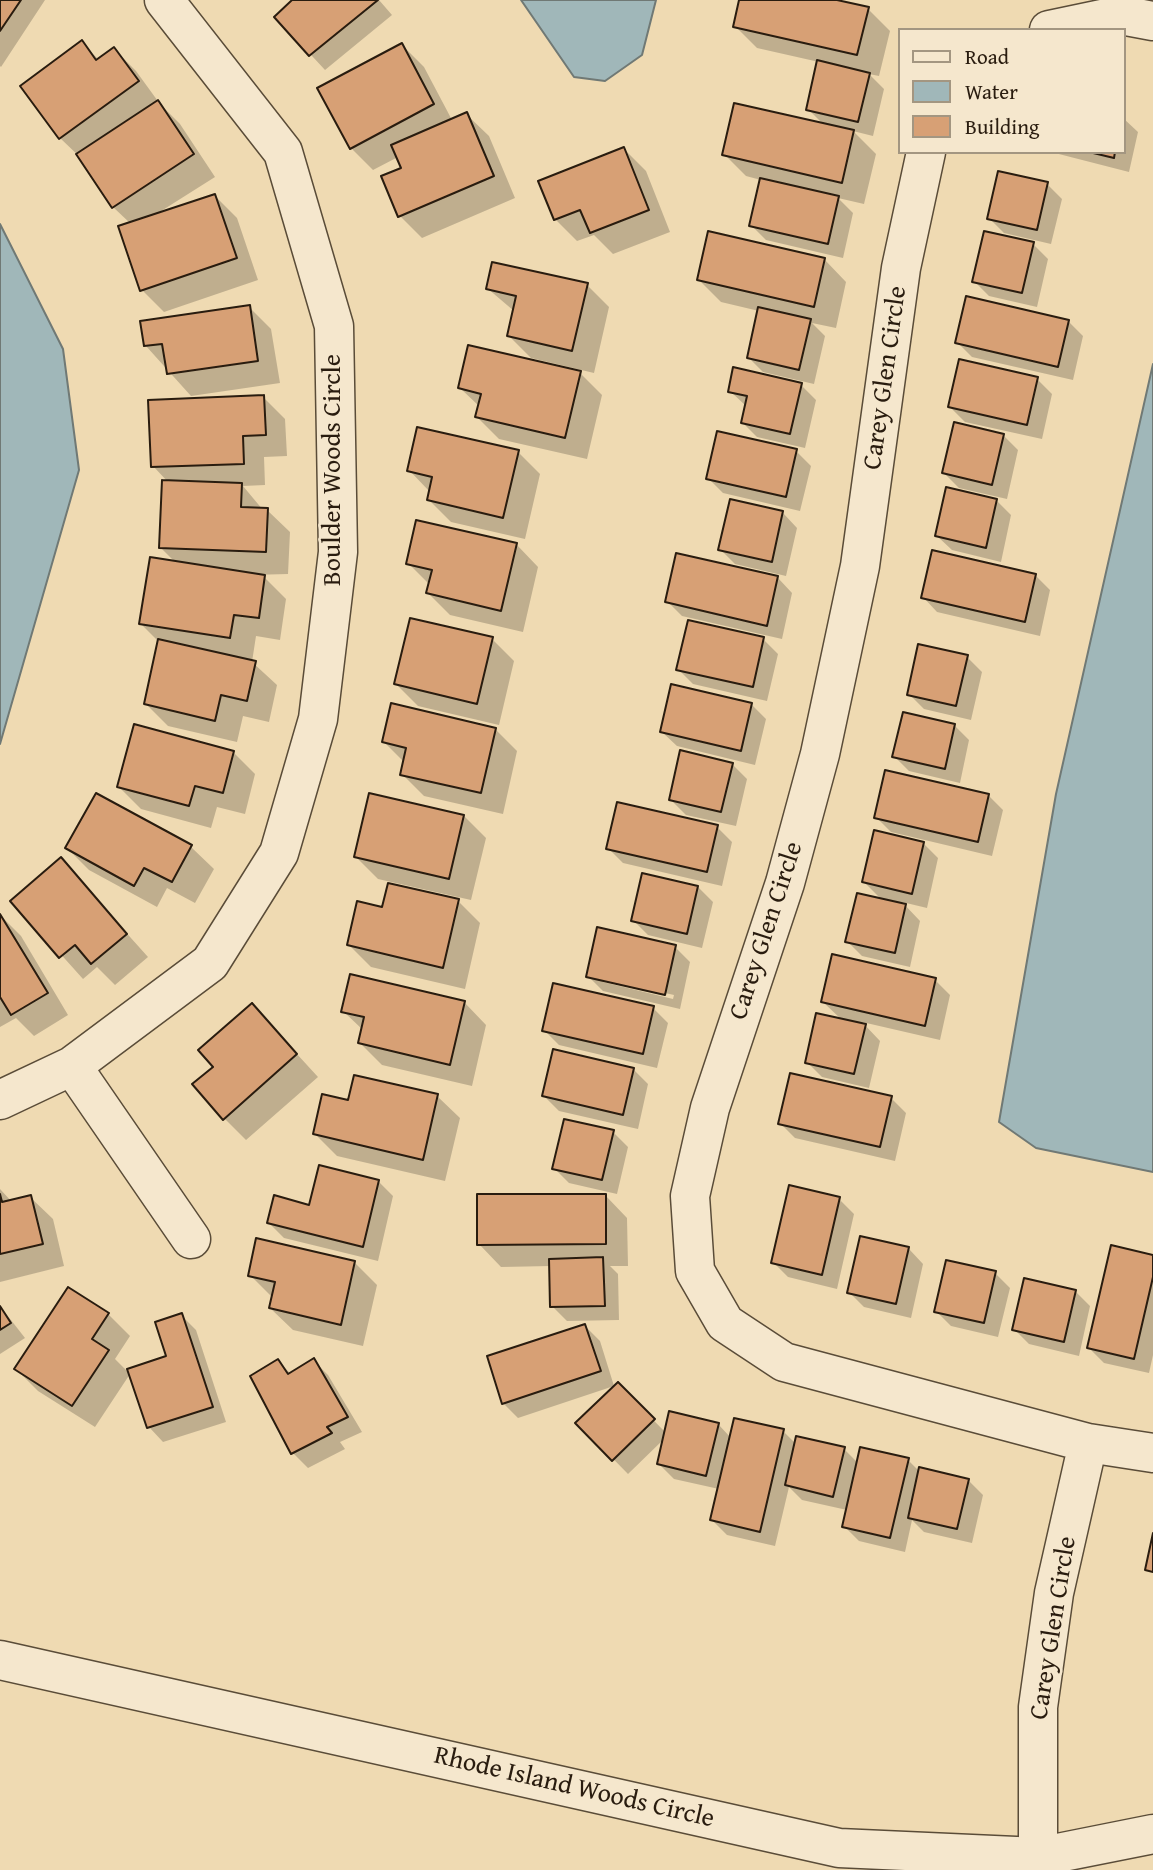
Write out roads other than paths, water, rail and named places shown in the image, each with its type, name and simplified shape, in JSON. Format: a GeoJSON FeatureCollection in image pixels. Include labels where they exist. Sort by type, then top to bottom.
{"type":"FeatureCollection","features":[{"type":"Feature","properties":{"kind":"street","name":"Boulder Woods Circle"},"geometry":{"type":"LineString","coordinates":[[0,1100],[72,1066],[209,963],[279,853],[318,719],[338,552],[334,326],[284,152],[164,0]]}},
{"type":"Feature","properties":{"kind":"street"},"geometry":{"type":"LineString","coordinates":[[1059,28],[1121,15],[1153,21]]}},
{"type":"Feature","properties":{"kind":"street","name":"Carey Glen Circle"},"geometry":{"type":"LineString","coordinates":[[926,154],[901,268],[860,566],[820,754],[785,883],[710,1108],[690,1196],[695,1271],[725,1323],[784,1362],[1088,1443],[1153,1453]]}},
{"type":"Feature","properties":{"kind":"street"},"geometry":{"type":"LineString","coordinates":[[72,1066],[191,1239]]}},
{"type":"Feature","properties":{"kind":"street","name":"Carey Glen Circle"},"geometry":{"type":"LineString","coordinates":[[1038,1857],[1038,1707],[1054,1593],[1088,1443]]}},
{"type":"Feature","properties":{"kind":"street","name":"Rhode Island Woods Circle"},"geometry":{"type":"LineString","coordinates":[[0,1660],[839,1848],[1038,1857],[1153,1834]]}},
{"type":"Feature","properties":{"kind":"water"},"geometry":{"type":"Polygon","coordinates":[[[521,0],[656,0],[642,55],[605,81],[574,77],[521,0]]]}},
{"type":"Feature","properties":{"kind":"water"},"geometry":{"type":"Polygon","coordinates":[[[0,224],[63,349],[79,470],[0,744],[0,224]]]}},
{"type":"Feature","properties":{"kind":"water"},"geometry":{"type":"Polygon","coordinates":[[[1153,364],[1153,1172],[1036,1148],[999,1122],[1056,794],[1153,364]]]}}]}
